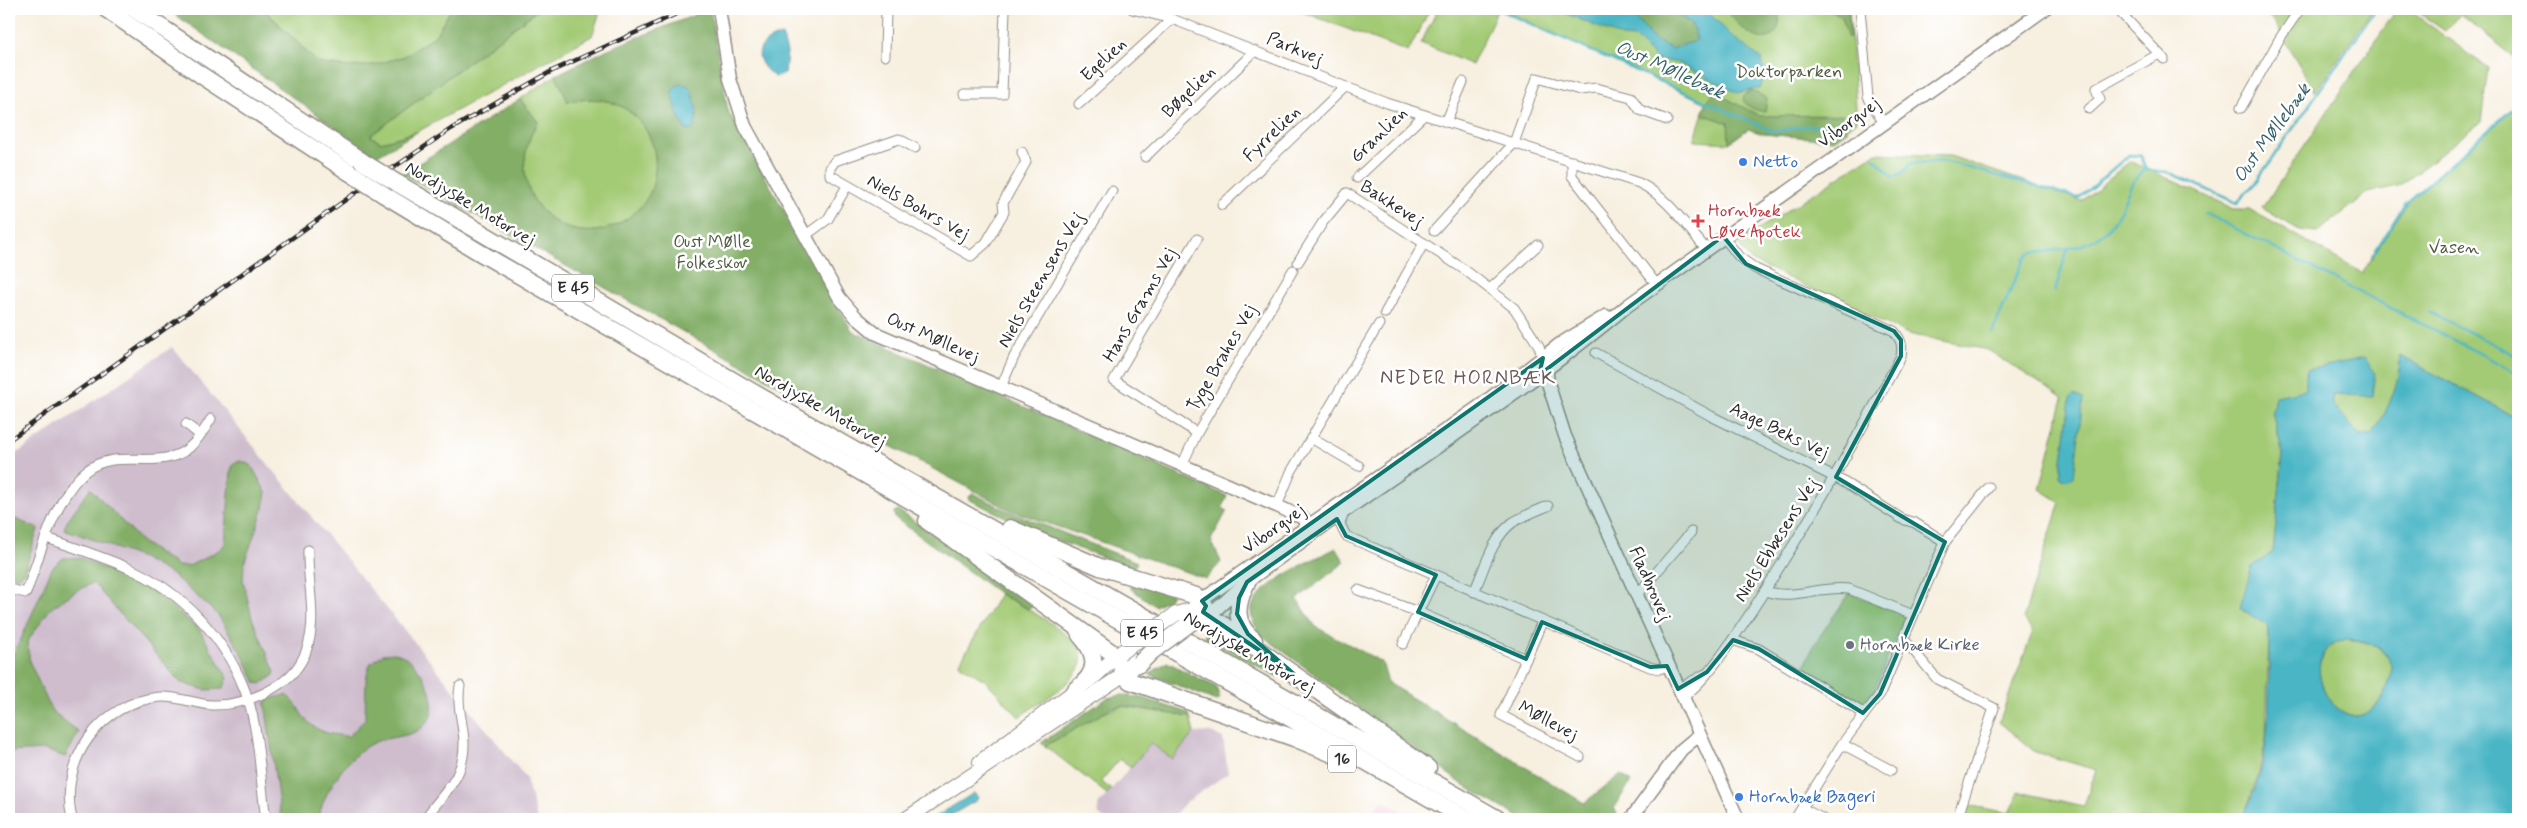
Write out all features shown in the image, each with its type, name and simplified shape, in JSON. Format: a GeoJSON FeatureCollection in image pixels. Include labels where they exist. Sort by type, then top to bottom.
{"type":"FeatureCollection","features":[{"type":"Feature","properties":{"kind":"highway","name":"Nordjyske Motorvej"},"geometry":{"type":"LineString","coordinates":[[106,9],[201,75],[349,172],[479,252],[1466,819]]}},
{"type":"Feature","properties":{"kind":"highway","name":"Nordjyske Motorvej"},"geometry":{"type":"LineString","coordinates":[[134,9],[287,113],[397,183],[749,390],[1498,819]]}},
{"type":"Feature","properties":{"kind":"highway"},"geometry":{"type":"LineString","coordinates":[[700,380],[908,508],[1126,662],[1151,652],[1199,612],[1196,596],[1100,567],[1033,539],[968,507],[857,444],[749,390]]}},
{"type":"Feature","properties":{"kind":"highway"},"geometry":{"type":"LineString","coordinates":[[1247,582],[1238,606],[1237,614],[1240,624],[1248,634],[1294,674]]}},
{"type":"Feature","properties":{"kind":"highway","name":"16"},"geometry":{"type":"LineString","coordinates":[[1199,612],[1294,674],[1423,765],[1510,819]]}},
{"type":"Feature","properties":{"kind":"highway"},"geometry":{"type":"LineString","coordinates":[[1067,621],[1090,646],[1093,654],[1091,674],[1086,682],[1076,689]]}},
{"type":"Feature","properties":{"kind":"highway","name":"16"},"geometry":{"type":"LineString","coordinates":[[1126,662],[1136,683],[1294,738],[1337,756],[1456,819]]}},
{"type":"Feature","properties":{"kind":"main road","name":"Viborgvej"},"geometry":{"type":"LineString","coordinates":[[908,818],[948,790],[1047,728],[1126,662],[1176,614],[1199,612]]}},
{"type":"Feature","properties":{"kind":"main road","name":"Viborgvej"},"geometry":{"type":"LineString","coordinates":[[948,790],[991,752],[1076,689],[1126,662]]}},
{"type":"Feature","properties":{"kind":"street","name":"Oust Møllevej"},"geometry":{"type":"LineString","coordinates":[[719,9],[730,79],[745,126],[839,297],[856,317],[876,333],[1303,518],[1310,526]]}},
{"type":"Feature","properties":{"kind":"street"},"geometry":{"type":"LineString","coordinates":[[885,56],[886,9]]}},
{"type":"Feature","properties":{"kind":"street"},"geometry":{"type":"LineString","coordinates":[[964,94],[1002,94],[1005,9]]}},
{"type":"Feature","properties":{"kind":"street","name":"Parkvej"},"geometry":{"type":"LineString","coordinates":[[1132,9],[1172,19],[1424,115],[1638,182],[1653,190],[1665,200],[1706,250]]}},
{"type":"Feature","properties":{"kind":"street"},"geometry":{"type":"LineString","coordinates":[[1860,9],[1868,97],[1883,122]]}},
{"type":"Feature","properties":{"kind":"street","name":"Viborgvej"},"geometry":{"type":"LineString","coordinates":[[1199,612],[1310,526],[1657,285],[1883,122],[2045,9]]}},
{"type":"Feature","properties":{"kind":"street"},"geometry":{"type":"LineString","coordinates":[[2089,109],[2100,99],[2096,88],[2162,56],[2117,9]]}},
{"type":"Feature","properties":{"kind":"street"},"geometry":{"type":"LineString","coordinates":[[2241,108],[2280,38],[2300,9]]}},
{"type":"Feature","properties":{"kind":"street","name":"Egelien"},"geometry":{"type":"LineString","coordinates":[[1079,104],[1172,19]]}},
{"type":"Feature","properties":{"kind":"street","name":"Bøgelien"},"geometry":{"type":"LineString","coordinates":[[1145,157],[1255,50]]}},
{"type":"Feature","properties":{"kind":"street"},"geometry":{"type":"LineString","coordinates":[[1434,231],[1514,143],[1537,78],[1580,90],[1596,88],[1631,97],[1640,110],[1667,120]]}},
{"type":"Feature","properties":{"kind":"street"},"geometry":{"type":"LineString","coordinates":[[1446,122],[1463,82]]}},
{"type":"Feature","properties":{"kind":"street","name":"Fyrrelien"},"geometry":{"type":"LineString","coordinates":[[1222,205],[1345,86]]}},
{"type":"Feature","properties":{"kind":"street","name":"Granlien"},"geometry":{"type":"LineString","coordinates":[[1357,178],[1424,115]]}},
{"type":"Feature","properties":{"kind":"street","name":"Niels Bohrs Vej"},"geometry":{"type":"LineString","coordinates":[[915,148],[899,139],[835,162],[830,168],[830,175],[971,256],[986,243],[1004,212],[1003,203],[1026,162],[1022,152]]}},
{"type":"Feature","properties":{"kind":"street"},"geometry":{"type":"LineString","coordinates":[[1572,161],[1572,176],[1657,285]]}},
{"type":"Feature","properties":{"kind":"street","name":"Niels Bohrs Vej"},"geometry":{"type":"LineString","coordinates":[[806,236],[828,219],[847,186]]}},
{"type":"Feature","properties":{"kind":"street","name":"Niels Steensens Vej"},"geometry":{"type":"LineString","coordinates":[[1001,387],[1014,357],[1112,192]]}},
{"type":"Feature","properties":{"kind":"street","name":"Bakkevej"},"geometry":{"type":"LineString","coordinates":[[1295,266],[1323,222],[1347,193],[1491,288],[1514,308],[1528,326],[1540,346],[1544,364]]}},
{"type":"Feature","properties":{"kind":"street","name":"Niels Ebbesens Vej"},"geometry":{"type":"LineString","coordinates":[[1680,693],[1707,672],[1733,640],[1835,477],[1901,356],[1901,340],[1894,331],[1746,264],[1723,236]]}},
{"type":"Feature","properties":{"kind":"street","name":"Hans Grams Vej"},"geometry":{"type":"LineString","coordinates":[[1197,240],[1114,380],[1197,432]]}},
{"type":"Feature","properties":{"kind":"street"},"geometry":{"type":"LineString","coordinates":[[1385,313],[1424,243]]}},
{"type":"Feature","properties":{"kind":"street"},"geometry":{"type":"LineString","coordinates":[[1491,288],[1538,245]]}},
{"type":"Feature","properties":{"kind":"street","name":"Tyge Brahes Vej"},"geometry":{"type":"LineString","coordinates":[[1182,465],[1197,432],[1295,266]]}},
{"type":"Feature","properties":{"kind":"street"},"geometry":{"type":"LineString","coordinates":[[1276,506],[1291,472],[1379,324]]}},
{"type":"Feature","properties":{"kind":"street","name":"Aage Beks Vej"},"geometry":{"type":"LineString","coordinates":[[1596,352],[1711,416],[1835,477],[1902,519],[1915,523],[1946,542]]}},
{"type":"Feature","properties":{"kind":"street","name":"Viborgvej"},"geometry":{"type":"LineString","coordinates":[[1199,612],[1247,582],[1483,414],[1544,364]]}},
{"type":"Feature","properties":{"kind":"street","name":"Fladbrovej"},"geometry":{"type":"LineString","coordinates":[[1544,364],[1565,436],[1667,666],[1738,819]]}},
{"type":"Feature","properties":{"kind":"street"},"geometry":{"type":"LineString","coordinates":[[9,589],[26,593],[63,499],[72,484],[87,470],[105,462],[124,459],[156,461],[174,456],[190,447],[211,419]]}},
{"type":"Feature","properties":{"kind":"street"},"geometry":{"type":"LineString","coordinates":[[186,424],[200,435]]}},
{"type":"Feature","properties":{"kind":"street"},"geometry":{"type":"LineString","coordinates":[[1311,438],[1359,466]]}},
{"type":"Feature","properties":{"kind":"street"},"geometry":{"type":"LineString","coordinates":[[1795,819],[1863,713],[1880,694],[1946,542],[1989,487]]}},
{"type":"Feature","properties":{"kind":"street"},"geometry":{"type":"LineString","coordinates":[[1474,592],[1498,539],[1504,531],[1513,523],[1548,506]]}},
{"type":"Feature","properties":{"kind":"street"},"geometry":{"type":"LineString","coordinates":[[1344,513],[1340,524],[1346,536],[1650,667],[1659,669],[1667,666]]}},
{"type":"Feature","properties":{"kind":"street"},"geometry":{"type":"LineString","coordinates":[[1636,596],[1691,532]]}},
{"type":"Feature","properties":{"kind":"street"},"geometry":{"type":"LineString","coordinates":[[47,538],[126,567],[151,580],[176,597],[218,639],[248,700],[253,723],[266,819]]}},
{"type":"Feature","properties":{"kind":"street"},"geometry":{"type":"LineString","coordinates":[[72,819],[68,804],[70,779],[74,762],[84,744],[99,726],[114,713],[138,701],[161,697],[187,699],[210,705],[226,705],[248,700],[272,689],[290,675],[301,662],[309,644],[313,623],[308,582],[308,550]]}},
{"type":"Feature","properties":{"kind":"street"},"geometry":{"type":"LineString","coordinates":[[1403,644],[1436,575]]}},
{"type":"Feature","properties":{"kind":"street"},"geometry":{"type":"LineString","coordinates":[[1765,591],[1782,596],[1839,588],[1849,589],[1913,615]]}},
{"type":"Feature","properties":{"kind":"street"},"geometry":{"type":"LineString","coordinates":[[1358,590],[1418,612],[1526,659]]}},
{"type":"Feature","properties":{"kind":"street","name":"Møllevej"},"geometry":{"type":"LineString","coordinates":[[1542,622],[1501,715],[1580,757]]}},
{"type":"Feature","properties":{"kind":"street"},"geometry":{"type":"LineString","coordinates":[[1903,638],[1937,679],[1994,708],[1956,819]]}},
{"type":"Feature","properties":{"kind":"street"},"geometry":{"type":"LineString","coordinates":[[1733,640],[1759,649],[1863,713]]}},
{"type":"Feature","properties":{"kind":"street"},"geometry":{"type":"LineString","coordinates":[[425,819],[450,789],[461,761],[464,744],[459,714],[460,686]]}},
{"type":"Feature","properties":{"kind":"street"},"geometry":{"type":"LineString","coordinates":[[1631,819],[1673,764],[1701,740]]}},
{"type":"Feature","properties":{"kind":"street"},"geometry":{"type":"LineString","coordinates":[[1842,744],[1891,770]]}},
{"type":"Feature","properties":{"kind":"street"},"geometry":{"type":"LineString","coordinates":[[1802,808],[1823,819]]}},
{"type":"Feature","properties":{"kind":"highlighted area"},"geometry":{"type":"Polygon","coordinates":[[[1723,236],[1746,264],[1894,331],[1901,340],[1901,356],[1836,477],[1945,542],[1880,694],[1863,713],[1759,649],[1733,640],[1707,672],[1678,689],[1667,666],[1650,667],[1542,622],[1526,659],[1418,612],[1436,575],[1346,536],[1337,519],[1247,582],[1239,598],[1237,614],[1248,634],[1294,674],[1203,612],[1206,606],[1202,601],[1543,358],[1539,375],[1723,236]]]}},
{"type":"Feature","properties":{"kind":"shaded area"},"geometry":{"type":"Polygon","coordinates":[[[172,347],[526,778],[537,819],[9,819],[9,459],[172,347]]]}},
{"type":"Feature","properties":{"kind":"shaded area"},"geometry":{"type":"Polygon","coordinates":[[[1209,732],[1223,738],[1228,773],[1184,804],[1171,819],[1105,819],[1099,815],[1098,805],[1151,743],[1172,759],[1194,733],[1209,732]]]}},
{"type":"Feature","properties":{"kind":"shaded area"},"geometry":{"type":"Polygon","coordinates":[[[1382,800],[1417,819],[1369,819],[1382,800]]]}},
{"type":"Feature","properties":{"kind":"green space"},"geometry":{"type":"Polygon","coordinates":[[[167,9],[263,9],[318,63],[345,67],[374,65],[405,56],[435,36],[451,9],[539,9],[370,136],[381,142],[417,132],[376,156],[167,9]]]}},
{"type":"Feature","properties":{"kind":"green space"},"geometry":{"type":"Polygon","coordinates":[[[264,9],[451,9],[435,36],[405,56],[374,65],[345,67],[318,63],[264,9]]]}},
{"type":"Feature","properties":{"kind":"green space"},"geometry":{"type":"Polygon","coordinates":[[[539,9],[601,9],[592,36],[417,132],[381,142],[370,136],[539,9]]]}},
{"type":"Feature","properties":{"kind":"green space","name":"Oust Mølle Folkeskov"},"geometry":{"type":"Polygon","coordinates":[[[710,9],[728,111],[852,331],[1227,496],[1222,507],[1227,511],[1211,540],[1221,562],[1206,579],[1010,510],[810,403],[402,174],[520,99],[538,122],[527,148],[525,174],[532,196],[545,214],[564,226],[586,232],[609,228],[633,214],[641,207],[649,194],[655,171],[655,156],[652,142],[645,128],[625,108],[607,101],[598,100],[588,99],[568,102],[556,75],[608,49],[710,9]]]}},
{"type":"Feature","properties":{"kind":"green space"},"geometry":{"type":"Polygon","coordinates":[[[1295,9],[1430,9],[1408,52],[1295,9]]]}},
{"type":"Feature","properties":{"kind":"green space"},"geometry":{"type":"Polygon","coordinates":[[[1438,9],[1498,9],[1472,65],[1421,43],[1438,9]]]}},
{"type":"Feature","properties":{"kind":"green space","name":"Doktorparken"},"geometry":{"type":"Polygon","coordinates":[[[1501,9],[1849,9],[1857,121],[1829,139],[1764,134],[1748,129],[1729,143],[1694,141],[1706,103],[1501,9]]]}},
{"type":"Feature","properties":{"kind":"green space"},"geometry":{"type":"Polygon","coordinates":[[[1636,9],[1672,9],[1692,25],[1697,41],[1672,49],[1654,40],[1633,15],[1636,9]]]}},
{"type":"Feature","properties":{"kind":"green space"},"geometry":{"type":"Polygon","coordinates":[[[1729,9],[1774,9],[1778,13],[1779,18],[1778,29],[1771,37],[1756,37],[1747,32],[1729,14],[1729,9]]]}},
{"type":"Feature","properties":{"kind":"green space"},"geometry":{"type":"Polygon","coordinates":[[[1830,9],[1849,9],[1850,38],[1847,37],[1842,17],[1830,9]]]}},
{"type":"Feature","properties":{"kind":"green space"},"geometry":{"type":"Polygon","coordinates":[[[2257,9],[2373,9],[2315,92],[2274,22],[2257,9]]]}},
{"type":"Feature","properties":{"kind":"green space"},"geometry":{"type":"Polygon","coordinates":[[[2397,9],[2408,9],[2488,68],[2481,122],[2401,185],[2368,193],[2318,232],[2299,230],[2262,208],[2397,9]]]}},
{"type":"Feature","properties":{"kind":"green space"},"geometry":{"type":"Polygon","coordinates":[[[2413,9],[2518,9],[2518,60],[2460,14],[2445,31],[2413,9]]]}},
{"type":"Feature","properties":{"kind":"green space"},"geometry":{"type":"Polygon","coordinates":[[[556,75],[568,102],[588,99],[598,100],[607,101],[625,108],[645,128],[652,142],[655,156],[655,171],[649,194],[641,207],[633,214],[610,228],[586,231],[564,226],[545,214],[532,196],[525,174],[526,149],[538,122],[520,99],[556,75]]]}},
{"type":"Feature","properties":{"kind":"green space"},"geometry":{"type":"Polygon","coordinates":[[[1752,91],[1767,98],[1765,111],[1752,108],[1743,100],[1744,95],[1752,91]]]}},
{"type":"Feature","properties":{"kind":"green space"},"geometry":{"type":"Polygon","coordinates":[[[1714,92],[1760,116],[1843,115],[1848,120],[1847,131],[1834,140],[1764,134],[1748,129],[1729,143],[1728,123],[1702,114],[1706,103],[1714,92]]]}},
{"type":"Feature","properties":{"kind":"green space","name":"Vasen"},"geometry":{"type":"Polygon","coordinates":[[[2518,105],[2518,418],[2400,356],[2400,374],[2387,411],[2372,436],[2359,435],[2333,404],[2332,395],[2372,395],[2306,390],[2272,411],[2283,454],[2273,553],[2252,566],[2269,627],[2266,740],[2258,777],[2246,810],[2240,819],[1962,819],[1967,805],[2009,813],[2019,792],[2084,806],[2096,770],[2035,752],[1999,722],[2033,631],[2023,619],[2060,502],[2040,489],[2063,398],[1988,350],[1908,334],[1750,260],[1737,243],[1876,153],[1950,156],[2082,201],[2130,161],[2234,209],[2249,209],[2362,273],[2408,202],[2518,105]]]}},
{"type":"Feature","properties":{"kind":"green space"},"geometry":{"type":"Polygon","coordinates":[[[241,461],[251,465],[266,492],[263,510],[244,564],[243,580],[252,618],[275,672],[274,675],[261,684],[256,683],[242,654],[218,615],[173,575],[142,558],[64,529],[90,488],[142,542],[178,566],[189,566],[219,550],[225,544],[231,470],[234,463],[241,461]]]}},
{"type":"Feature","properties":{"kind":"green space"},"geometry":{"type":"Polygon","coordinates":[[[972,493],[1008,511],[1137,562],[1134,568],[1049,538],[968,499],[972,493]]]}},
{"type":"Feature","properties":{"kind":"green space"},"geometry":{"type":"Polygon","coordinates":[[[898,510],[1034,605],[1029,609],[1000,594],[895,518],[894,512],[898,510]]]}},
{"type":"Feature","properties":{"kind":"green space"},"geometry":{"type":"Polygon","coordinates":[[[9,516],[38,529],[24,573],[18,577],[9,574],[9,516]]]}},
{"type":"Feature","properties":{"kind":"green space"},"geometry":{"type":"Polygon","coordinates":[[[1336,548],[1345,562],[1297,599],[1316,627],[1382,662],[1388,683],[1584,803],[1621,774],[1631,782],[1614,807],[1618,817],[1616,819],[1522,819],[1466,787],[1260,634],[1251,613],[1254,603],[1261,593],[1286,574],[1336,548]]]}},
{"type":"Feature","properties":{"kind":"green space"},"geometry":{"type":"Polygon","coordinates":[[[63,558],[81,558],[155,593],[199,629],[228,678],[223,689],[205,690],[181,683],[93,583],[76,591],[50,609],[27,642],[30,663],[52,711],[79,732],[65,757],[45,750],[9,752],[9,662],[52,568],[63,558]]]}},
{"type":"Feature","properties":{"kind":"green space"},"geometry":{"type":"Polygon","coordinates":[[[1134,583],[1172,594],[1169,599],[1155,606],[1130,588],[1134,583]]]}},
{"type":"Feature","properties":{"kind":"green space"},"geometry":{"type":"Polygon","coordinates":[[[1850,593],[1905,616],[1870,700],[1864,705],[1858,706],[1804,672],[1810,652],[1850,593]]]}},
{"type":"Feature","properties":{"kind":"green space"},"geometry":{"type":"Polygon","coordinates":[[[1000,594],[1064,633],[1079,648],[1082,654],[1080,666],[1061,688],[1019,717],[986,681],[959,664],[1000,594]]]}},
{"type":"Feature","properties":{"kind":"green space"},"geometry":{"type":"Polygon","coordinates":[[[1211,627],[1280,675],[1278,677],[1206,639],[1204,635],[1211,627]]]}},
{"type":"Feature","properties":{"kind":"green space"},"geometry":{"type":"Polygon","coordinates":[[[2346,639],[2367,643],[2376,647],[2389,658],[2391,666],[2391,676],[2387,688],[2374,707],[2361,715],[2347,714],[2335,706],[2326,693],[2320,678],[2320,663],[2326,650],[2346,639]]]}},
{"type":"Feature","properties":{"kind":"green space"},"geometry":{"type":"Polygon","coordinates":[[[383,654],[399,654],[407,658],[422,674],[431,695],[431,716],[421,729],[373,743],[355,756],[338,775],[331,787],[325,798],[319,819],[281,819],[265,703],[269,699],[286,695],[313,726],[324,732],[349,736],[365,719],[366,678],[370,664],[383,654]]]}},
{"type":"Feature","properties":{"kind":"green space"},"geometry":{"type":"Polygon","coordinates":[[[1167,662],[1216,687],[1220,698],[1216,701],[1149,674],[1167,662]]]}},
{"type":"Feature","properties":{"kind":"green space"},"geometry":{"type":"Polygon","coordinates":[[[1122,695],[1143,698],[1188,713],[1190,717],[1123,706],[1112,708],[1045,746],[1041,743],[1107,698],[1122,695]]]}},
{"type":"Feature","properties":{"kind":"green space"},"geometry":{"type":"Polygon","coordinates":[[[1123,706],[1190,717],[1194,733],[1172,759],[1151,743],[1131,767],[1120,759],[1101,781],[1111,790],[1107,794],[1045,746],[1101,714],[1123,706]]]}},
{"type":"Feature","properties":{"kind":"water"},"geometry":{"type":"Polygon","coordinates":[[[1555,9],[1636,9],[1633,15],[1654,40],[1672,49],[1697,40],[1692,25],[1672,9],[1705,9],[1733,37],[1762,59],[1765,77],[1760,88],[1738,93],[1678,63],[1656,59],[1635,38],[1622,37],[1555,9]]]}},
{"type":"Feature","properties":{"kind":"water"},"geometry":{"type":"Polygon","coordinates":[[[782,35],[787,52],[785,74],[775,77],[762,65],[759,53],[761,47],[766,42],[782,35]]]}},
{"type":"Feature","properties":{"kind":"water"},"geometry":{"type":"Polygon","coordinates":[[[680,84],[689,86],[694,97],[696,119],[692,130],[686,130],[679,118],[672,92],[680,84]]]}},
{"type":"Feature","properties":{"kind":"water"},"geometry":{"type":"Polygon","coordinates":[[[2400,356],[2518,418],[2518,819],[2240,819],[2252,798],[2260,775],[2268,726],[2269,627],[2240,608],[2252,566],[2273,552],[2283,454],[2272,411],[2275,396],[2306,390],[2306,370],[2364,358],[2375,372],[2372,396],[2332,395],[2333,404],[2359,435],[2372,436],[2392,398],[2400,356]],[[2346,639],[2326,650],[2320,663],[2320,678],[2326,693],[2335,706],[2347,714],[2361,715],[2374,707],[2387,688],[2391,676],[2391,666],[2389,658],[2383,651],[2376,646],[2357,640],[2346,639]]]}},
{"type":"Feature","properties":{"kind":"water"},"geometry":{"type":"Polygon","coordinates":[[[2075,395],[2083,399],[2074,477],[2066,480],[2060,476],[2070,398],[2075,395]]]}},
{"type":"Feature","properties":{"kind":"water"},"geometry":{"type":"Polygon","coordinates":[[[974,793],[978,797],[977,800],[945,819],[932,819],[974,793]]]}},
{"type":"Feature","properties":{"kind":"waterway","name":"Oust Møllebæk"},"geometry":{"type":"LineString","coordinates":[[1497,9],[1770,130],[1779,131],[1804,126],[1837,128]]}},
{"type":"Feature","properties":{"kind":"waterway","name":"Oust Møllebæk"},"geometry":{"type":"LineString","coordinates":[[1874,158],[1894,177],[1903,173],[1910,164],[1944,161],[2079,198],[2129,155],[2141,156],[2146,170],[2168,172],[2237,203],[2255,183],[2376,9]]}},
{"type":"Feature","properties":{"kind":"waterway"},"geometry":{"type":"LineString","coordinates":[[2372,256],[2405,204],[2518,104]]}},
{"type":"Feature","properties":{"kind":"waterway"},"geometry":{"type":"LineString","coordinates":[[1992,333],[2024,259],[2029,254],[2083,245],[2104,233],[2113,223],[2132,184],[2145,170]]}},
{"type":"Feature","properties":{"kind":"waterway"},"geometry":{"type":"LineString","coordinates":[[2205,213],[2518,373]]}},
{"type":"Feature","properties":{"kind":"waterway"},"geometry":{"type":"LineString","coordinates":[[2055,291],[2068,248]]}},
{"type":"Feature","properties":{"kind":"waterway"},"geometry":{"type":"LineString","coordinates":[[2430,312],[2518,357]]}},
{"type":"Feature","properties":{"kind":"railway"},"geometry":{"type":"LineString","coordinates":[[9,440],[351,196],[451,129],[552,71],[687,9]]}},
{"type":"Feature","properties":{"kind":"place","name":"Netto"},"geometry":{"type":"Point","coordinates":[1743,162]}},
{"type":"Feature","properties":{"kind":"place","name":"Hornbæk Løve Apotek"},"geometry":{"type":"Point","coordinates":[1698,221]}},
{"type":"Feature","properties":{"kind":"place","name":"Hornbæk Kirke"},"geometry":{"type":"Point","coordinates":[1850,645]}},
{"type":"Feature","properties":{"kind":"place","name":"Hornbæk Bageri"},"geometry":{"type":"Point","coordinates":[1739,797]}},
{"type":"Feature","properties":{"kind":"district","name":"NEDER HORNBÆK"},"geometry":{"type":"Point","coordinates":[1468,378]}}]}
